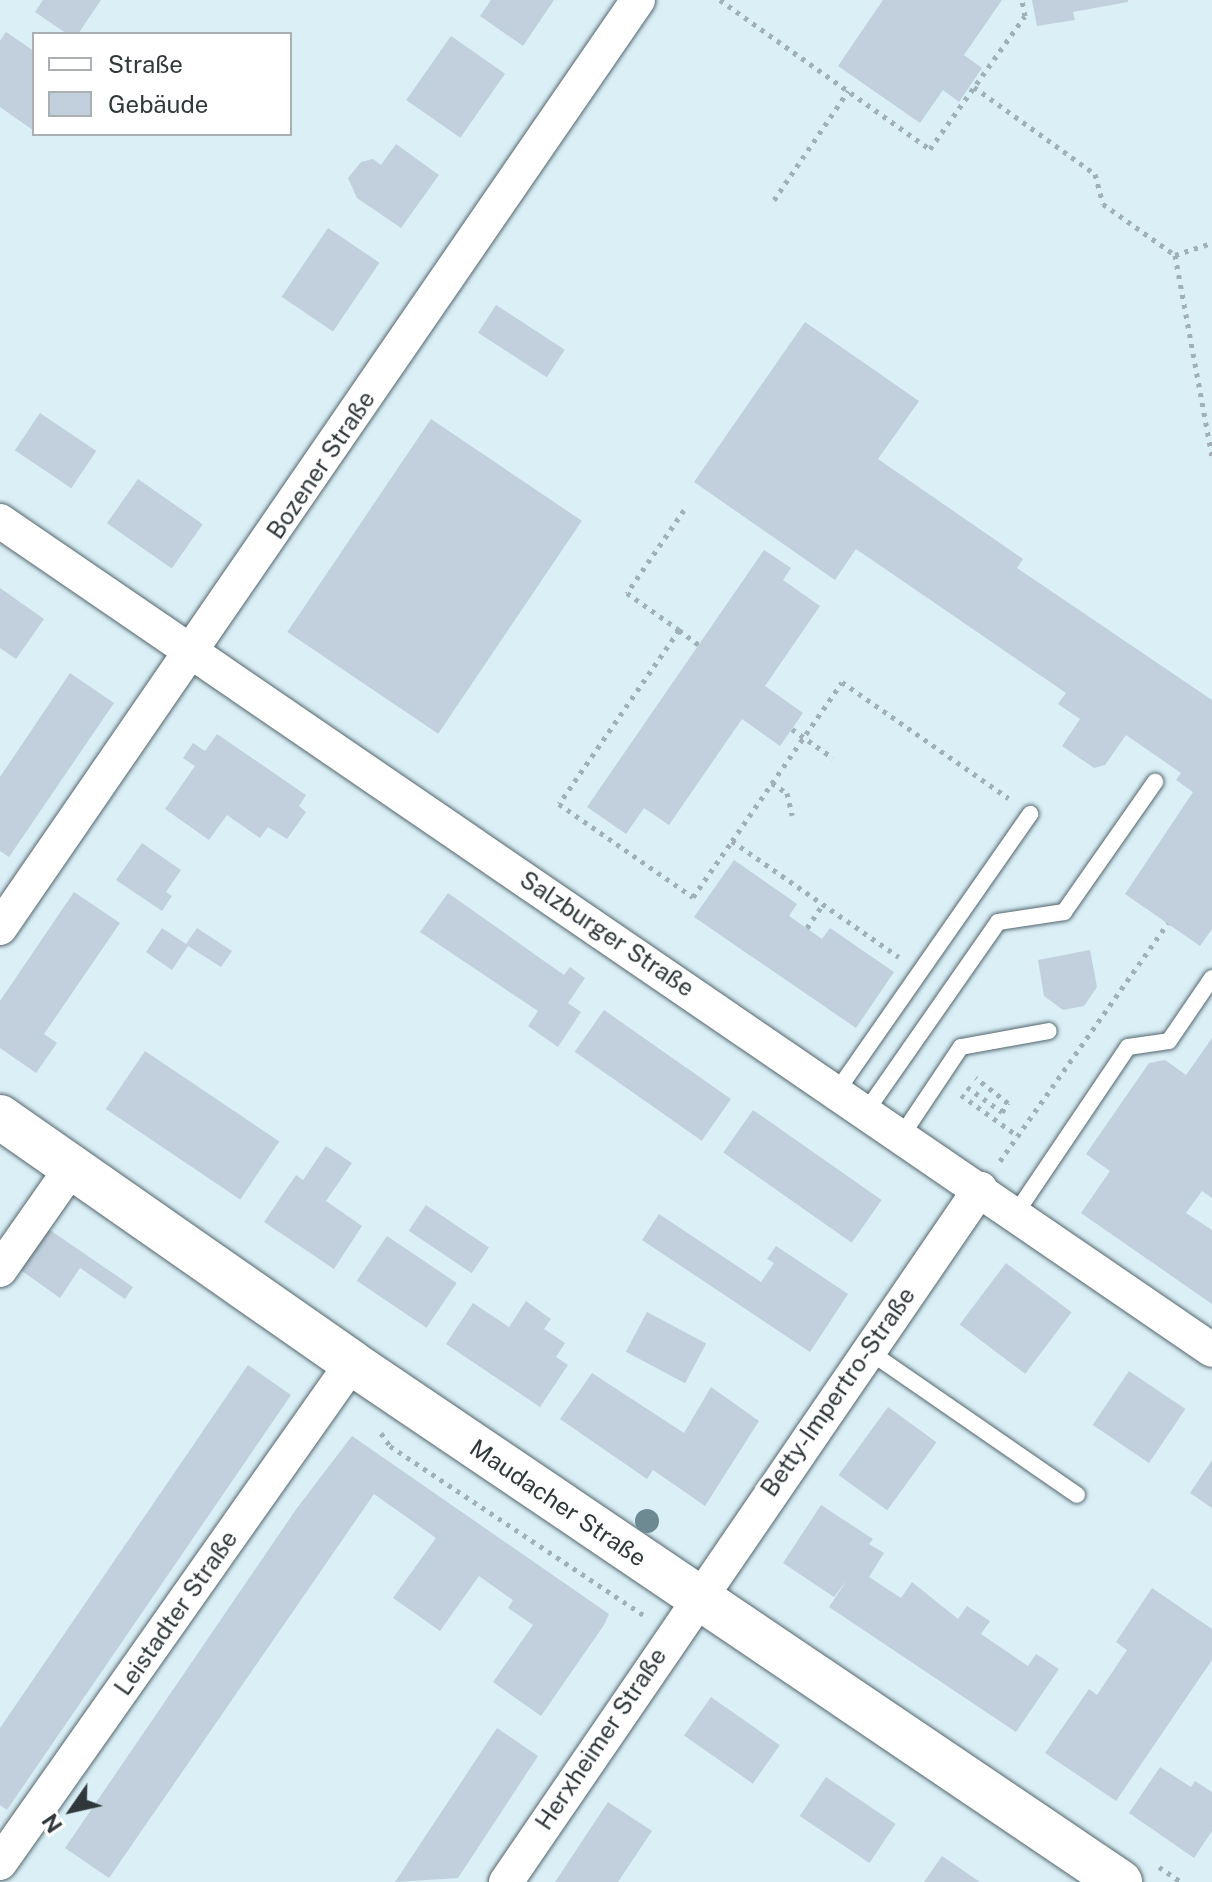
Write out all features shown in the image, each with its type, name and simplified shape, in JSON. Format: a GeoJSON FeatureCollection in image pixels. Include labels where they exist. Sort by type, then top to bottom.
{"type":"FeatureCollection","features":[{"type":"Feature","properties":{"kind":"main road","name":"Maudacher Straße"},"geometry":{"type":"LineString","coordinates":[[0,1117],[352,1363],[1101,1877]]}},
{"type":"Feature","properties":{"kind":"street","name":"Bozener Straße"},"geometry":{"type":"LineString","coordinates":[[0,928],[193,653],[638,0]]}},
{"type":"Feature","properties":{"kind":"street","name":"Salzburger Straße"},"geometry":{"type":"LineString","coordinates":[[0,521],[867,1110],[1212,1350]]}},
{"type":"Feature","properties":{"kind":"street"},"geometry":{"type":"LineString","coordinates":[[0,1270],[72,1167]]}},
{"type":"Feature","properties":{"kind":"street","name":"Betty-Impertro-Straße"},"geometry":{"type":"LineString","coordinates":[[697,1597],[980,1189]]}},
{"type":"Feature","properties":{"kind":"street","name":"Leistadter Straße"},"geometry":{"type":"LineString","coordinates":[[0,1862],[352,1363]]}},
{"type":"Feature","properties":{"kind":"street","name":"Herxheimer Straße"},"geometry":{"type":"LineString","coordinates":[[506,1882],[697,1597]]}},
{"type":"Feature","properties":{"kind":"lane"},"geometry":{"type":"LineString","coordinates":[[867,1110],[998,922],[1064,912],[1155,782]]}},
{"type":"Feature","properties":{"kind":"lane"},"geometry":{"type":"LineString","coordinates":[[837,1091],[1030,814]]}},
{"type":"Feature","properties":{"kind":"lane"},"geometry":{"type":"LineString","coordinates":[[1016,1213],[1128,1047],[1169,1041],[1212,978]]}},
{"type":"Feature","properties":{"kind":"lane"},"geometry":{"type":"LineString","coordinates":[[902,1135],[961,1047],[1049,1031]]}},
{"type":"Feature","properties":{"kind":"lane"},"geometry":{"type":"LineString","coordinates":[[867,1350],[1077,1495]]}},
{"type":"Feature","properties":{"kind":"path"},"geometry":{"type":"LineString","coordinates":[[720,0],[930,149],[1025,16],[1022,0]]}},
{"type":"Feature","properties":{"kind":"path"},"geometry":{"type":"LineString","coordinates":[[974,87],[1095,174],[1103,204],[1175,255],[1212,456]]}},
{"type":"Feature","properties":{"kind":"path"},"geometry":{"type":"LineString","coordinates":[[774,200],[848,91]]}},
{"type":"Feature","properties":{"kind":"path"},"geometry":{"type":"LineString","coordinates":[[1175,255],[1212,243]]}},
{"type":"Feature","properties":{"kind":"path"},"geometry":{"type":"LineString","coordinates":[[684,510],[627,593],[699,645]]}},
{"type":"Feature","properties":{"kind":"path"},"geometry":{"type":"LineString","coordinates":[[679,630],[559,804],[693,897],[842,682],[1030,814]]}},
{"type":"Feature","properties":{"kind":"path"},"geometry":{"type":"LineString","coordinates":[[792,729],[833,758]]}},
{"type":"Feature","properties":{"kind":"path"},"geometry":{"type":"LineString","coordinates":[[772,783],[787,793],[792,815]]}},
{"type":"Feature","properties":{"kind":"path"},"geometry":{"type":"LineString","coordinates":[[732,841],[920,971]]}},
{"type":"Feature","properties":{"kind":"path"},"geometry":{"type":"LineString","coordinates":[[807,928],[823,904]]}},
{"type":"Feature","properties":{"kind":"path"},"geometry":{"type":"LineString","coordinates":[[980,1189],[1168,923]]}},
{"type":"Feature","properties":{"kind":"path"},"geometry":{"type":"LineString","coordinates":[[1062,1055],[1076,1052]]}},
{"type":"Feature","properties":{"kind":"path"},"geometry":{"type":"LineString","coordinates":[[980,1071],[974,1080],[1008,1103],[1002,1112],[967,1086],[960,1096],[1018,1136]]}},
{"type":"Feature","properties":{"kind":"building"},"geometry":{"type":"Polygon","coordinates":[[[43,0],[101,0],[79,32],[64,32],[35,12],[43,0]]]}},
{"type":"Feature","properties":{"kind":"building"},"geometry":{"type":"Polygon","coordinates":[[[491,0],[554,0],[523,46],[480,16],[491,0]]]}},
{"type":"Feature","properties":{"kind":"building"},"geometry":{"type":"Polygon","coordinates":[[[883,0],[1002,0],[964,55],[982,68],[959,102],[943,90],[920,123],[838,66],[883,0]]]}},
{"type":"Feature","properties":{"kind":"building"},"geometry":{"type":"Polygon","coordinates":[[[1032,0],[1128,2],[1073,12],[1075,20],[1037,26],[1032,0]]]}},
{"type":"Feature","properties":{"kind":"building"},"geometry":{"type":"Polygon","coordinates":[[[6,32],[32,50],[32,130],[0,107],[0,41],[6,32]]]}},
{"type":"Feature","properties":{"kind":"building"},"geometry":{"type":"Polygon","coordinates":[[[451,36],[505,74],[460,138],[406,100],[451,36]]]}},
{"type":"Feature","properties":{"kind":"building"},"geometry":{"type":"Polygon","coordinates":[[[396,144],[439,175],[401,228],[357,198],[348,178],[361,162],[373,159],[381,165],[396,144]]]}},
{"type":"Feature","properties":{"kind":"building"},"geometry":{"type":"Polygon","coordinates":[[[328,228],[379,263],[333,331],[282,297],[328,228]]]}},
{"type":"Feature","properties":{"kind":"building"},"geometry":{"type":"Polygon","coordinates":[[[496,305],[565,350],[547,377],[478,333],[496,305]]]}},
{"type":"Feature","properties":{"kind":"building"},"geometry":{"type":"Polygon","coordinates":[[[805,322],[919,401],[878,459],[1023,559],[1017,568],[1212,700],[1212,929],[1200,946],[1125,894],[1193,792],[1176,780],[1181,773],[1126,735],[1105,765],[1094,768],[1062,746],[1080,719],[1058,704],[1066,693],[856,549],[835,580],[694,482],[805,322]]]}},
{"type":"Feature","properties":{"kind":"building"},"geometry":{"type":"Polygon","coordinates":[[[40,413],[96,451],[71,488],[15,450],[40,413]]]}},
{"type":"Feature","properties":{"kind":"building"},"geometry":{"type":"Polygon","coordinates":[[[431,419],[582,521],[438,734],[287,632],[431,419]]]}},
{"type":"Feature","properties":{"kind":"building"},"geometry":{"type":"Polygon","coordinates":[[[138,479],[203,524],[172,569],[107,523],[138,479]]]}},
{"type":"Feature","properties":{"kind":"building"},"geometry":{"type":"Polygon","coordinates":[[[764,550],[791,568],[783,580],[820,606],[765,686],[803,713],[780,746],[742,719],[669,825],[644,808],[626,834],[587,807],[764,550]]]}},
{"type":"Feature","properties":{"kind":"building"},"geometry":{"type":"Polygon","coordinates":[[[0,588],[44,619],[16,659],[0,648],[0,588]]]}},
{"type":"Feature","properties":{"kind":"building"},"geometry":{"type":"Polygon","coordinates":[[[70,673],[114,703],[9,857],[0,851],[0,777],[70,673]]]}},
{"type":"Feature","properties":{"kind":"building"},"geometry":{"type":"Polygon","coordinates":[[[217,734],[306,795],[299,806],[306,812],[287,839],[268,827],[260,838],[227,815],[209,840],[165,809],[195,766],[183,758],[193,743],[205,751],[217,734]]]}},
{"type":"Feature","properties":{"kind":"building"},"geometry":{"type":"Polygon","coordinates":[[[142,843],[181,870],[166,892],[172,896],[162,911],[116,880],[142,843]]]}},
{"type":"Feature","properties":{"kind":"building"},"geometry":{"type":"Polygon","coordinates":[[[734,860],[797,904],[789,916],[822,939],[830,928],[894,972],[856,1028],[694,917],[734,860]]]}},
{"type":"Feature","properties":{"kind":"building"},"geometry":{"type":"Polygon","coordinates":[[[74,892],[120,923],[44,1034],[57,1043],[36,1073],[0,1048],[0,1001],[74,892]]]}},
{"type":"Feature","properties":{"kind":"building"},"geometry":{"type":"Polygon","coordinates":[[[448,893],[564,975],[570,967],[585,978],[568,1003],[581,1012],[558,1047],[528,1026],[538,1011],[420,932],[448,893]]]}},
{"type":"Feature","properties":{"kind":"building"},"geometry":{"type":"Polygon","coordinates":[[[162,928],[186,944],[197,928],[232,951],[221,967],[188,946],[172,970],[146,952],[162,928]]]}},
{"type":"Feature","properties":{"kind":"building"},"geometry":{"type":"Polygon","coordinates":[[[1090,950],[1097,987],[1084,1006],[1063,1010],[1044,996],[1038,960],[1090,950]]]}},
{"type":"Feature","properties":{"kind":"building"},"geometry":{"type":"Polygon","coordinates":[[[604,1010],[731,1099],[702,1141],[575,1052],[604,1010]]]}},
{"type":"Feature","properties":{"kind":"building"},"geometry":{"type":"Polygon","coordinates":[[[1212,1038],[1212,1198],[1202,1191],[1186,1213],[1212,1230],[1212,1304],[1081,1213],[1110,1171],[1086,1154],[1149,1063],[1165,1060],[1186,1075],[1212,1038]]]}},
{"type":"Feature","properties":{"kind":"building"},"geometry":{"type":"Polygon","coordinates":[[[145,1051],[279,1142],[240,1200],[106,1109],[145,1051]]]}},
{"type":"Feature","properties":{"kind":"building"},"geometry":{"type":"Polygon","coordinates":[[[753,1110],[882,1200],[852,1243],[723,1153],[753,1110]]]}},
{"type":"Feature","properties":{"kind":"building"},"geometry":{"type":"Polygon","coordinates":[[[326,1146],[352,1163],[326,1201],[362,1226],[334,1269],[264,1222],[296,1175],[303,1180],[326,1146]]]}},
{"type":"Feature","properties":{"kind":"building"},"geometry":{"type":"Polygon","coordinates":[[[426,1205],[489,1247],[472,1273],[409,1231],[426,1205]]]}},
{"type":"Feature","properties":{"kind":"building"},"geometry":{"type":"Polygon","coordinates":[[[659,1214],[761,1282],[774,1263],[767,1259],[776,1246],[848,1294],[810,1352],[642,1240],[659,1214]]]}},
{"type":"Feature","properties":{"kind":"building"},"geometry":{"type":"Polygon","coordinates":[[[47,1228],[133,1287],[125,1299],[80,1268],[60,1298],[19,1269],[47,1228]]]}},
{"type":"Feature","properties":{"kind":"building"},"geometry":{"type":"Polygon","coordinates":[[[387,1236],[457,1283],[426,1328],[357,1281],[387,1236]]]}},
{"type":"Feature","properties":{"kind":"building"},"geometry":{"type":"Polygon","coordinates":[[[1006,1263],[1071,1312],[1025,1374],[960,1324],[1006,1263]]]}},
{"type":"Feature","properties":{"kind":"building"},"geometry":{"type":"Polygon","coordinates":[[[526,1301],[551,1319],[544,1329],[565,1343],[556,1357],[568,1365],[540,1407],[446,1344],[473,1303],[509,1327],[526,1301]]]}},
{"type":"Feature","properties":{"kind":"building"},"geometry":{"type":"Polygon","coordinates":[[[647,1312],[706,1343],[685,1383],[626,1352],[647,1312]]]}},
{"type":"Feature","properties":{"kind":"building"},"geometry":{"type":"Polygon","coordinates":[[[248,1365],[291,1395],[7,1810],[0,1805],[0,1728],[248,1365]]]}},
{"type":"Feature","properties":{"kind":"building"},"geometry":{"type":"Polygon","coordinates":[[[1129,1371],[1185,1409],[1149,1463],[1093,1425],[1129,1371]]]}},
{"type":"Feature","properties":{"kind":"building"},"geometry":{"type":"Polygon","coordinates":[[[592,1373],[684,1433],[711,1387],[759,1421],[705,1506],[653,1470],[647,1479],[560,1419],[592,1373]]]}},
{"type":"Feature","properties":{"kind":"building"},"geometry":{"type":"Polygon","coordinates":[[[888,1407],[937,1442],[887,1510],[839,1475],[888,1407]]]}},
{"type":"Feature","properties":{"kind":"building"},"geometry":{"type":"Polygon","coordinates":[[[352,1436],[609,1614],[604,1625],[541,1716],[493,1682],[533,1625],[508,1608],[513,1600],[479,1576],[440,1631],[393,1598],[436,1538],[374,1494],[109,1878],[65,1848],[297,1508],[352,1436]]]}},
{"type":"Feature","properties":{"kind":"building"},"geometry":{"type":"Polygon","coordinates":[[[1212,1460],[1212,1508],[1190,1493],[1212,1460]]]}},
{"type":"Feature","properties":{"kind":"building"},"geometry":{"type":"Polygon","coordinates":[[[821,1505],[873,1539],[869,1544],[884,1553],[869,1577],[901,1598],[912,1582],[958,1619],[967,1606],[990,1621],[981,1634],[1028,1666],[1036,1654],[1059,1669],[1016,1732],[829,1607],[847,1580],[834,1597],[783,1563],[821,1505]]]}},
{"type":"Feature","properties":{"kind":"building"},"geometry":{"type":"Polygon","coordinates":[[[1152,1588],[1212,1629],[1212,1660],[1116,1801],[1045,1753],[1089,1689],[1097,1695],[1127,1650],[1116,1642],[1152,1588]]]}},
{"type":"Feature","properties":{"kind":"building"},"geometry":{"type":"Polygon","coordinates":[[[711,1697],[780,1745],[753,1784],[684,1736],[711,1697]]]}},
{"type":"Feature","properties":{"kind":"building"},"geometry":{"type":"Polygon","coordinates":[[[497,1728],[538,1756],[458,1878],[395,1882],[497,1728]]]}},
{"type":"Feature","properties":{"kind":"building"},"geometry":{"type":"Polygon","coordinates":[[[1160,1767],[1191,1787],[1195,1781],[1212,1792],[1212,1831],[1194,1858],[1129,1813],[1160,1767]]]}},
{"type":"Feature","properties":{"kind":"building"},"geometry":{"type":"Polygon","coordinates":[[[826,1777],[896,1824],[869,1863],[800,1816],[826,1777]]]}},
{"type":"Feature","properties":{"kind":"building"},"geometry":{"type":"Polygon","coordinates":[[[608,1802],[652,1831],[618,1882],[555,1882],[608,1802]]]}},
{"type":"Feature","properties":{"kind":"building"},"geometry":{"type":"Polygon","coordinates":[[[942,1856],[980,1882],[924,1882],[942,1856]]]}}]}
